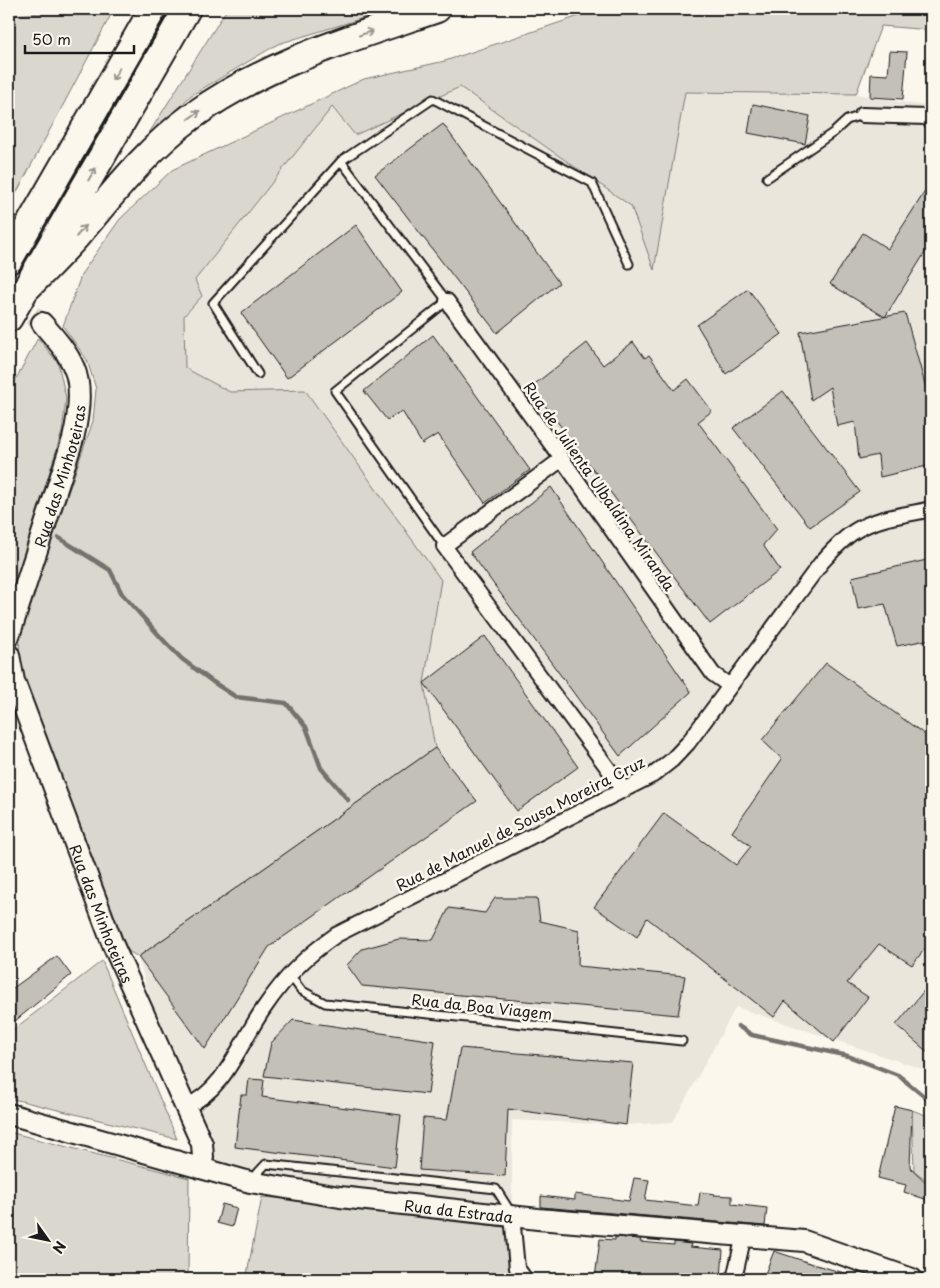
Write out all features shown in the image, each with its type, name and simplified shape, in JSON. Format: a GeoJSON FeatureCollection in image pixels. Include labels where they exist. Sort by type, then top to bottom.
{"type":"FeatureCollection","features":[{"type":"Feature","properties":{"kind":"highway"},"geometry":{"type":"LineString","coordinates":[[9,260],[154,9]]}},
{"type":"Feature","properties":{"kind":"highway"},"geometry":{"type":"LineString","coordinates":[[23,292],[75,239],[129,175],[171,134],[198,113],[250,80],[281,65],[320,49],[437,9]]}},
{"type":"Feature","properties":{"kind":"highway"},"geometry":{"type":"LineString","coordinates":[[9,318],[180,19]]}},
{"type":"Feature","properties":{"kind":"street"},"geometry":{"type":"LineString","coordinates":[[862,115],[926,117],[931,121]]}},
{"type":"Feature","properties":{"kind":"street","name":"Rua de Julienta Ulbaldina Miranda"},"geometry":{"type":"LineString","coordinates":[[447,301],[562,459],[713,674],[730,686]]}},
{"type":"Feature","properties":{"kind":"street","name":"Rua das Minhoteiras"},"geometry":{"type":"LineString","coordinates":[[9,636],[73,439],[78,416],[79,397],[75,369],[61,345],[42,323]]}},
{"type":"Feature","properties":{"kind":"street"},"geometry":{"type":"LineString","coordinates":[[562,459],[444,546],[624,790]]}},
{"type":"Feature","properties":{"kind":"street","name":"Rua de Manuel de Sousa Moreira Cruz"},"geometry":{"type":"LineString","coordinates":[[185,1107],[203,1098],[218,1084],[264,1008],[289,974],[313,952],[336,936],[653,775],[672,760],[688,742],[820,563],[838,545],[856,530],[876,522],[931,509]]}},
{"type":"Feature","properties":{"kind":"street","name":"Rua das Minhoteiras"},"geometry":{"type":"LineString","coordinates":[[9,655],[14,681],[113,945],[202,1144],[203,1157],[200,1168]]}},
{"type":"Feature","properties":{"kind":"street","name":"Rua da Estrada"},"geometry":{"type":"LineString","coordinates":[[9,1114],[250,1182],[340,1197],[512,1216],[804,1241],[912,1279]]}},
{"type":"Feature","properties":{"kind":"street"},"geometry":{"type":"LineString","coordinates":[[512,1216],[517,1268],[526,1279]]}},
{"type":"Feature","properties":{"kind":"street"},"geometry":{"type":"LineString","coordinates":[[734,1279],[744,1236]]}},
{"type":"Feature","properties":{"kind":"lane"},"geometry":{"type":"LineString","coordinates":[[258,374],[213,302],[341,161],[433,99],[592,183],[629,264]]}},
{"type":"Feature","properties":{"kind":"lane"},"geometry":{"type":"LineString","coordinates":[[767,178],[834,132],[847,120],[862,115]]}},
{"type":"Feature","properties":{"kind":"lane"},"geometry":{"type":"LineString","coordinates":[[341,161],[447,301],[335,391],[444,546]]}},
{"type":"Feature","properties":{"kind":"lane","name":"Rua da Boa Viagem"},"geometry":{"type":"LineString","coordinates":[[289,974],[301,990],[325,1003],[682,1040]]}},
{"type":"Feature","properties":{"kind":"shaded area"},"geometry":{"type":"Polygon","coordinates":[[[114,9],[9,207],[9,15],[114,9]]]}},
{"type":"Feature","properties":{"kind":"shaded area"},"geometry":{"type":"Polygon","coordinates":[[[227,9],[393,9],[278,44],[190,96],[147,143],[144,141],[227,9]]]}},
{"type":"Feature","properties":{"kind":"shaded area"},"geometry":{"type":"Polygon","coordinates":[[[600,9],[931,9],[931,30],[881,26],[856,94],[685,92],[654,270],[631,206],[460,87],[355,135],[332,107],[195,280],[202,296],[184,316],[185,368],[230,392],[305,390],[441,580],[424,683],[435,748],[138,957],[127,950],[20,667],[19,634],[93,421],[96,389],[87,360],[63,326],[82,273],[120,219],[172,170],[364,79],[445,61],[600,9]]]}},
{"type":"Feature","properties":{"kind":"shaded area"},"geometry":{"type":"Polygon","coordinates":[[[460,87],[631,206],[654,268],[685,92],[856,94],[931,107],[931,1072],[736,1007],[673,1122],[625,1125],[512,1120],[512,1216],[200,1168],[138,957],[435,748],[424,683],[440,579],[305,390],[230,392],[185,368],[184,316],[202,296],[195,280],[332,107],[355,135],[460,87]]]}},
{"type":"Feature","properties":{"kind":"shaded area"},"geometry":{"type":"Polygon","coordinates":[[[38,338],[58,363],[66,398],[62,432],[9,602],[9,392],[38,338]]]}},
{"type":"Feature","properties":{"kind":"shaded area"},"geometry":{"type":"Polygon","coordinates":[[[102,961],[177,1139],[9,1098],[9,1033],[102,961]]]}},
{"type":"Feature","properties":{"kind":"shaded area"},"geometry":{"type":"Polygon","coordinates":[[[912,1110],[931,1117],[931,1183],[914,1171],[912,1110]]]}},
{"type":"Feature","properties":{"kind":"shaded area"},"geometry":{"type":"Polygon","coordinates":[[[9,1132],[189,1178],[188,1279],[9,1279],[9,1132]]]}},
{"type":"Feature","properties":{"kind":"shaded area"},"geometry":{"type":"Polygon","coordinates":[[[262,1197],[512,1216],[525,1279],[246,1279],[262,1197]]]}},
{"type":"Feature","properties":{"kind":"building"},"geometry":{"type":"Polygon","coordinates":[[[890,51],[907,52],[903,99],[870,97],[871,74],[888,75],[890,51]]]}},
{"type":"Feature","properties":{"kind":"building"},"geometry":{"type":"Polygon","coordinates":[[[753,104],[810,116],[805,144],[748,133],[753,104]]]}},
{"type":"Feature","properties":{"kind":"building"},"geometry":{"type":"Polygon","coordinates":[[[443,124],[559,283],[497,333],[375,175],[443,124]]]}},
{"type":"Feature","properties":{"kind":"building"},"geometry":{"type":"Polygon","coordinates":[[[931,182],[931,243],[885,317],[830,284],[863,233],[888,249],[931,182]]]}},
{"type":"Feature","properties":{"kind":"building"},"geometry":{"type":"Polygon","coordinates":[[[356,225],[402,292],[287,378],[241,313],[356,225]]]}},
{"type":"Feature","properties":{"kind":"building"},"geometry":{"type":"Polygon","coordinates":[[[748,289],[782,334],[726,374],[697,325],[748,289]]]}},
{"type":"Feature","properties":{"kind":"building"},"geometry":{"type":"Polygon","coordinates":[[[905,313],[928,395],[931,394],[931,465],[880,477],[878,455],[859,459],[855,422],[837,426],[830,387],[811,400],[800,332],[905,313]]]}},
{"type":"Feature","properties":{"kind":"building"},"geometry":{"type":"Polygon","coordinates":[[[433,335],[530,470],[485,503],[438,434],[422,444],[402,411],[387,420],[364,391],[433,335]]]}},
{"type":"Feature","properties":{"kind":"building"},"geometry":{"type":"Polygon","coordinates":[[[633,342],[645,358],[649,355],[674,390],[688,379],[712,411],[698,422],[777,529],[763,545],[780,570],[710,624],[531,387],[587,343],[603,365],[633,342]]]}},
{"type":"Feature","properties":{"kind":"building"},"geometry":{"type":"Polygon","coordinates":[[[783,391],[860,492],[810,527],[733,428],[783,391]]]}},
{"type":"Feature","properties":{"kind":"building"},"geometry":{"type":"Polygon","coordinates":[[[551,487],[691,692],[620,756],[470,552],[551,487]]]}},
{"type":"Feature","properties":{"kind":"building"},"geometry":{"type":"Polygon","coordinates":[[[931,559],[931,639],[897,646],[885,604],[858,609],[852,577],[931,559]]]}},
{"type":"Feature","properties":{"kind":"building"},"geometry":{"type":"Polygon","coordinates":[[[485,636],[578,767],[517,811],[424,683],[485,636]]]}},
{"type":"Feature","properties":{"kind":"building"},"geometry":{"type":"Polygon","coordinates":[[[826,663],[931,739],[931,941],[912,965],[879,944],[847,983],[868,997],[834,1042],[785,1001],[774,1017],[647,918],[637,937],[594,907],[664,813],[736,865],[751,846],[732,832],[782,759],[762,740],[826,663]]]}},
{"type":"Feature","properties":{"kind":"building"},"geometry":{"type":"Polygon","coordinates":[[[435,748],[477,801],[269,947],[205,1049],[138,957],[435,748]]]}},
{"type":"Feature","properties":{"kind":"building"},"geometry":{"type":"Polygon","coordinates":[[[495,898],[537,898],[540,921],[579,930],[578,966],[685,976],[678,1015],[362,986],[347,965],[362,949],[399,939],[433,940],[449,908],[485,913],[495,898]]]}},
{"type":"Feature","properties":{"kind":"building"},"geometry":{"type":"Polygon","coordinates":[[[57,956],[71,975],[9,1026],[9,991],[57,956]]]}},
{"type":"Feature","properties":{"kind":"building"},"geometry":{"type":"Polygon","coordinates":[[[931,982],[931,1055],[896,1025],[931,982]]]}},
{"type":"Feature","properties":{"kind":"building"},"geometry":{"type":"Polygon","coordinates":[[[293,1020],[435,1041],[428,1094],[264,1076],[271,1043],[293,1020]]]}},
{"type":"Feature","properties":{"kind":"building"},"geometry":{"type":"Polygon","coordinates":[[[460,1048],[633,1063],[626,1125],[508,1109],[505,1176],[419,1170],[423,1118],[447,1120],[460,1048]]]}},
{"type":"Feature","properties":{"kind":"building"},"geometry":{"type":"Polygon","coordinates":[[[249,1079],[264,1080],[262,1097],[401,1115],[395,1167],[235,1147],[241,1095],[247,1095],[249,1079]]]}},
{"type":"Feature","properties":{"kind":"building"},"geometry":{"type":"Polygon","coordinates":[[[895,1106],[912,1110],[910,1167],[931,1187],[931,1201],[904,1192],[906,1185],[878,1178],[895,1106]]]}},
{"type":"Feature","properties":{"kind":"building"},"geometry":{"type":"Polygon","coordinates":[[[634,1178],[649,1180],[645,1200],[698,1206],[700,1192],[732,1196],[732,1204],[767,1208],[765,1226],[541,1207],[541,1196],[575,1200],[575,1194],[629,1201],[634,1178]]]}},
{"type":"Feature","properties":{"kind":"building"},"geometry":{"type":"Polygon","coordinates":[[[222,1204],[237,1208],[232,1227],[217,1223],[222,1204]]]}},
{"type":"Feature","properties":{"kind":"building"},"geometry":{"type":"Polygon","coordinates":[[[615,1237],[641,1239],[640,1242],[674,1245],[674,1242],[691,1244],[690,1247],[723,1250],[721,1279],[595,1278],[600,1239],[615,1240],[615,1237]]]}},
{"type":"Feature","properties":{"kind":"building"},"geometry":{"type":"Polygon","coordinates":[[[774,1251],[855,1276],[855,1279],[763,1279],[774,1251]]]}},
{"type":"Feature","properties":{"kind":"waterway"},"geometry":{"type":"LineString","coordinates":[[59,538],[110,570],[122,594],[166,643],[182,659],[213,682],[236,697],[286,703],[306,727],[321,768],[348,800]]}},
{"type":"Feature","properties":{"kind":"waterway"},"geometry":{"type":"LineString","coordinates":[[738,1026],[752,1035],[848,1056],[898,1075],[931,1102]]}},
{"type":"Feature","properties":{"kind":"tunnel"},"geometry":{"type":"LineString","coordinates":[[9,296],[42,323]]}}]}
